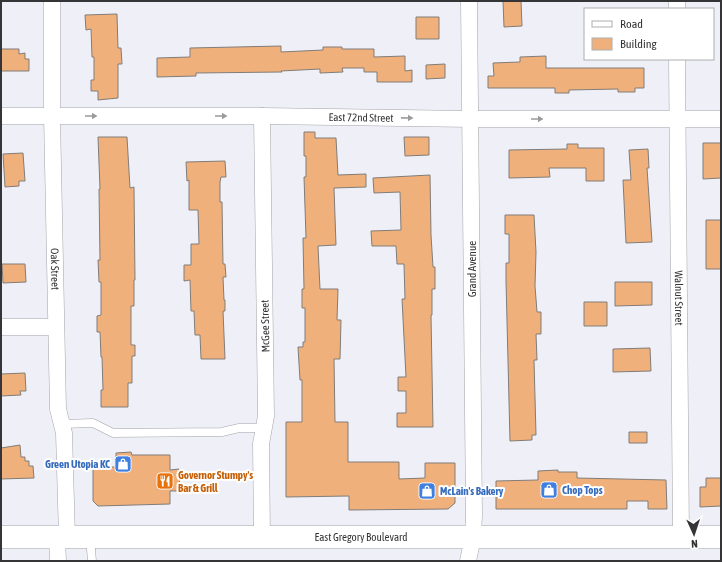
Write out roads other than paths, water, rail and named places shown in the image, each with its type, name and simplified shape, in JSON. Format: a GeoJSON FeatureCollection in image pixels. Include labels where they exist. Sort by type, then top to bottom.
{"type":"FeatureCollection","features":[{"type":"Feature","properties":{"kind":"main road","name":"East Gregory Boulevard"},"geometry":{"type":"LineString","coordinates":[[1,537],[721,537]]}},
{"type":"Feature","properties":{"kind":"street","name":"Oak Street"},"geometry":{"type":"LineString","coordinates":[[52,1],[52,116],[58,409],[64,433],[62,537],[58,561]]}},
{"type":"Feature","properties":{"kind":"street","name":"Grand Avenue"},"geometry":{"type":"LineString","coordinates":[[468,561],[473,537],[469,1]]}},
{"type":"Feature","properties":{"kind":"street","name":"Walnut Street"},"geometry":{"type":"LineString","coordinates":[[677,60],[681,537]]}},
{"type":"Feature","properties":{"kind":"street","name":"East 72nd Street"},"geometry":{"type":"LineString","coordinates":[[1,116],[721,119]]}},
{"type":"Feature","properties":{"kind":"street","name":"McGee Street"},"geometry":{"type":"LineString","coordinates":[[262,116],[266,416],[261,444],[262,536]]}},
{"type":"Feature","properties":{"kind":"street"},"geometry":{"type":"LineString","coordinates":[[1,327],[56,327]]}},
{"type":"Feature","properties":{"kind":"lane"},"geometry":{"type":"LineString","coordinates":[[62,424],[93,423],[113,433],[222,432],[239,428],[264,428]]}},
{"type":"Feature","properties":{"kind":"lane"},"geometry":{"type":"LineString","coordinates":[[90,537],[92,561]]}},
{"type":"Feature","properties":{"kind":"place","name":"Green Utopia KC"},"geometry":{"type":"Point","coordinates":[123,464]}},
{"type":"Feature","properties":{"kind":"place","name":"Governor Stumpy's Bar & Grill"},"geometry":{"type":"Point","coordinates":[165,481]}},
{"type":"Feature","properties":{"kind":"place","name":"Chop Tops"},"geometry":{"type":"Point","coordinates":[549,490]}},
{"type":"Feature","properties":{"kind":"place","name":"McLain's Bakery"},"geometry":{"type":"Point","coordinates":[427,491]}}]}
